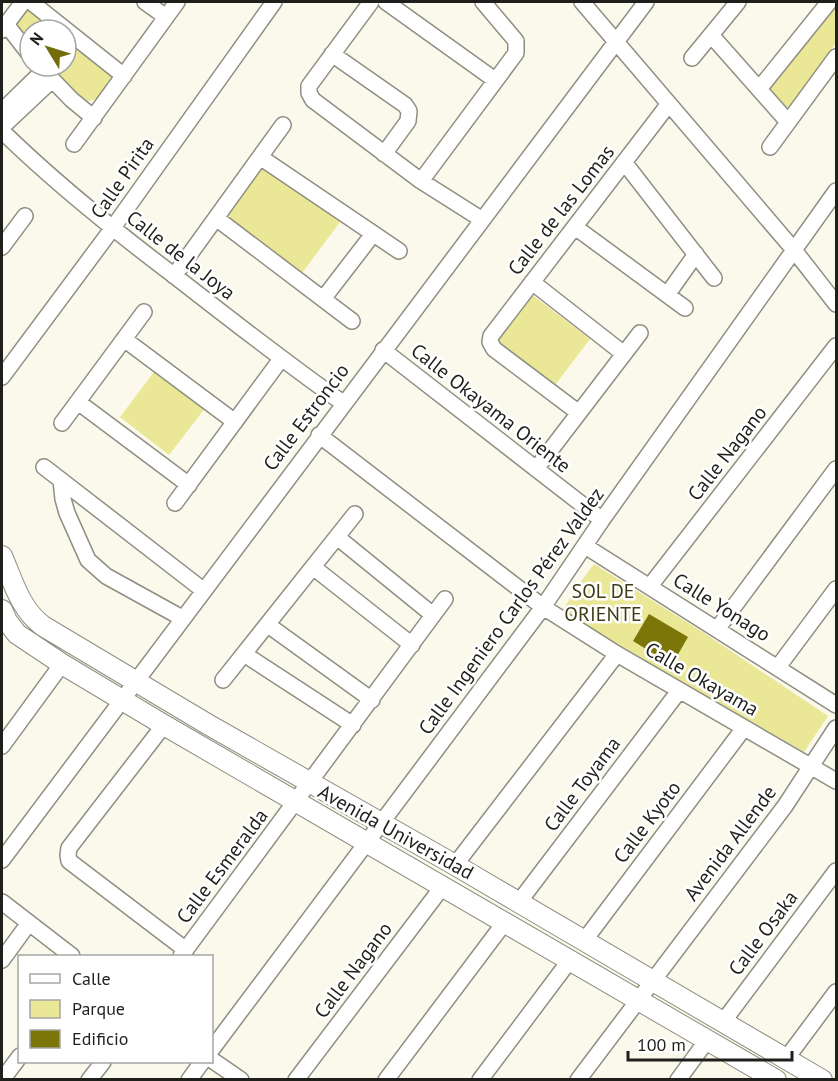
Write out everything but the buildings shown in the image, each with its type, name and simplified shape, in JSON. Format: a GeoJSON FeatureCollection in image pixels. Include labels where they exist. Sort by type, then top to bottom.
{"type":"FeatureCollection","features":[{"type":"Feature","properties":{"kind":"main road","name":"Avenida Universidad"},"geometry":{"type":"LineString","coordinates":[[2,556],[24,607],[33,619],[310,784],[455,865],[822,1080]]}},
{"type":"Feature","properties":{"kind":"main road","name":"Avenida Universidad"},"geometry":{"type":"LineString","coordinates":[[3,620],[17,634],[62,664],[164,725],[708,1039],[773,1079]]}},
{"type":"Feature","properties":{"kind":"street"},"geometry":{"type":"LineString","coordinates":[[18,42],[4,27],[23,2]]}},
{"type":"Feature","properties":{"kind":"street"},"geometry":{"type":"LineString","coordinates":[[31,2],[124,76]]}},
{"type":"Feature","properties":{"kind":"street"},"geometry":{"type":"LineString","coordinates":[[145,2],[166,17]]}},
{"type":"Feature","properties":{"kind":"street"},"geometry":{"type":"LineString","coordinates":[[74,144],[177,2]]}},
{"type":"Feature","properties":{"kind":"street","name":"Calle Pirita"},"geometry":{"type":"LineString","coordinates":[[2,377],[112,229],[274,2]]}},
{"type":"Feature","properties":{"kind":"street"},"geometry":{"type":"LineString","coordinates":[[371,2],[309,86],[309,93],[313,100],[421,181],[482,219]]}},
{"type":"Feature","properties":{"kind":"street"},"geometry":{"type":"LineString","coordinates":[[386,2],[495,80]]}},
{"type":"Feature","properties":{"kind":"street"},"geometry":{"type":"LineString","coordinates":[[421,181],[516,54],[516,41],[483,2]]}},
{"type":"Feature","properties":{"kind":"street"},"geometry":{"type":"LineString","coordinates":[[582,2],[794,250],[837,304]]}},
{"type":"Feature","properties":{"kind":"street","name":"Calle Estroncio"},"geometry":{"type":"LineString","coordinates":[[2,860],[646,2]]}},
{"type":"Feature","properties":{"kind":"street"},"geometry":{"type":"LineString","coordinates":[[692,58],[738,2]]}},
{"type":"Feature","properties":{"kind":"street"},"geometry":{"type":"LineString","coordinates":[[759,89],[829,2]]}},
{"type":"Feature","properties":{"kind":"street"},"geometry":{"type":"LineString","coordinates":[[711,35],[788,122]]}},
{"type":"Feature","properties":{"kind":"street"},"geometry":{"type":"LineString","coordinates":[[332,54],[405,105],[409,111],[408,121],[384,154]]}},
{"type":"Feature","properties":{"kind":"street"},"geometry":{"type":"LineString","coordinates":[[770,147],[837,57]]}},
{"type":"Feature","properties":{"kind":"street"},"geometry":{"type":"LineString","coordinates":[[2,111],[38,78]]}},
{"type":"Feature","properties":{"kind":"street"},"geometry":{"type":"LineString","coordinates":[[2,129],[40,78]]}},
{"type":"Feature","properties":{"kind":"street"},"geometry":{"type":"LineString","coordinates":[[51,78],[94,118]]}},
{"type":"Feature","properties":{"kind":"street","name":"Calle de las Lomas"},"geometry":{"type":"LineString","coordinates":[[579,413],[494,349],[490,342],[491,336],[668,105]]}},
{"type":"Feature","properties":{"kind":"street"},"geometry":{"type":"LineString","coordinates":[[174,276],[283,125]]}},
{"type":"Feature","properties":{"kind":"street","name":"Calle de la Joya"},"geometry":{"type":"LineString","coordinates":[[2,129],[66,192],[112,229],[281,359],[343,403]]}},
{"type":"Feature","properties":{"kind":"street"},"geometry":{"type":"LineString","coordinates":[[260,157],[399,251]]}},
{"type":"Feature","properties":{"kind":"street"},"geometry":{"type":"LineString","coordinates":[[624,162],[714,278]]}},
{"type":"Feature","properties":{"kind":"street","name":"Calle Ingeniero Carlos Pérez Valdez"},"geometry":{"type":"LineString","coordinates":[[213,1048],[543,607],[602,520],[837,191]]}},
{"type":"Feature","properties":{"kind":"street"},"geometry":{"type":"LineString","coordinates":[[3,241],[25,216]]}},
{"type":"Feature","properties":{"kind":"street"},"geometry":{"type":"LineString","coordinates":[[216,218],[352,321]]}},
{"type":"Feature","properties":{"kind":"street"},"geometry":{"type":"LineString","coordinates":[[575,226],[685,308]]}},
{"type":"Feature","properties":{"kind":"street"},"geometry":{"type":"LineString","coordinates":[[323,299],[373,234]]}},
{"type":"Feature","properties":{"kind":"street"},"geometry":{"type":"LineString","coordinates":[[668,295],[696,254]]}},
{"type":"Feature","properties":{"kind":"street"},"geometry":{"type":"LineString","coordinates":[[532,282],[624,354]]}},
{"type":"Feature","properties":{"kind":"street"},"geometry":{"type":"LineString","coordinates":[[62,423],[144,312]]}},
{"type":"Feature","properties":{"kind":"street"},"geometry":{"type":"LineString","coordinates":[[536,469],[640,333]]}},
{"type":"Feature","properties":{"kind":"street"},"geometry":{"type":"LineString","coordinates":[[124,339],[235,422]]}},
{"type":"Feature","properties":{"kind":"street","name":"Calle Nagano"},"geometry":{"type":"LineString","coordinates":[[650,586],[837,346]]}},
{"type":"Feature","properties":{"kind":"street","name":"Calle Okayama Oriente"},"geometry":{"type":"LineString","coordinates":[[383,350],[602,520]]}},
{"type":"Feature","properties":{"kind":"street"},"geometry":{"type":"LineString","coordinates":[[175,503],[281,359]]}},
{"type":"Feature","properties":{"kind":"street"},"geometry":{"type":"LineString","coordinates":[[78,402],[189,485]]}},
{"type":"Feature","properties":{"kind":"street","name":"Calle Okayama"},"geometry":{"type":"LineString","coordinates":[[319,435],[543,607],[679,691],[837,782]]}},
{"type":"Feature","properties":{"kind":"street"},"geometry":{"type":"LineString","coordinates":[[44,467],[203,590]]}},
{"type":"Feature","properties":{"kind":"street"},"geometry":{"type":"LineString","coordinates":[[718,628],[837,469]]}},
{"type":"Feature","properties":{"kind":"street"},"geometry":{"type":"LineString","coordinates":[[61,480],[67,513],[88,560],[106,576],[182,618]]}},
{"type":"Feature","properties":{"kind":"street"},"geometry":{"type":"LineString","coordinates":[[224,680],[355,514]]}},
{"type":"Feature","properties":{"kind":"street"},"geometry":{"type":"LineString","coordinates":[[337,537],[434,615]]}},
{"type":"Feature","properties":{"kind":"street","name":"Calle Yonago"},"geometry":{"type":"LineString","coordinates":[[585,546],[837,705]]}},
{"type":"Feature","properties":{"kind":"street"},"geometry":{"type":"LineString","coordinates":[[313,567],[412,645]]}},
{"type":"Feature","properties":{"kind":"street"},"geometry":{"type":"LineString","coordinates":[[778,667],[837,589]]}},
{"type":"Feature","properties":{"kind":"street","name":"Calle Esmeralda"},"geometry":{"type":"LineString","coordinates":[[184,953],[445,599]]}},
{"type":"Feature","properties":{"kind":"street"},"geometry":{"type":"LineString","coordinates":[[268,625],[372,700]]}},
{"type":"Feature","properties":{"kind":"street"},"geometry":{"type":"LineString","coordinates":[[244,654],[353,725]]}},
{"type":"Feature","properties":{"kind":"street"},"geometry":{"type":"LineString","coordinates":[[455,865],[617,654]]}},
{"type":"Feature","properties":{"kind":"street"},"geometry":{"type":"LineString","coordinates":[[2,746],[62,664]]}},
{"type":"Feature","properties":{"kind":"street","name":"Calle Toyama"},"geometry":{"type":"LineString","coordinates":[[519,902],[679,691]]}},
{"type":"Feature","properties":{"kind":"street"},"geometry":{"type":"LineString","coordinates":[[164,725],[69,848],[68,855],[69,861],[184,953]]}},
{"type":"Feature","properties":{"kind":"street","name":"Calle Kyoto"},"geometry":{"type":"LineString","coordinates":[[584,941],[744,728]]}},
{"type":"Feature","properties":{"kind":"street","name":"Avenida Allende"},"geometry":{"type":"LineString","coordinates":[[578,1080],[785,806],[837,728]]}},
{"type":"Feature","properties":{"kind":"street","name":"Calle Osaka"},"geometry":{"type":"LineString","coordinates":[[723,1022],[837,871]]}},
{"type":"Feature","properties":{"kind":"street","name":"Calle Nagano"},"geometry":{"type":"LineString","coordinates":[[296,1080],[443,886]]}},
{"type":"Feature","properties":{"kind":"street"},"geometry":{"type":"LineString","coordinates":[[2,902],[69,955]]}},
{"type":"Feature","properties":{"kind":"street"},"geometry":{"type":"LineString","coordinates":[[386,1080],[505,922]]}},
{"type":"Feature","properties":{"kind":"street"},"geometry":{"type":"LineString","coordinates":[[2,960],[29,923]]}},
{"type":"Feature","properties":{"kind":"street"},"geometry":{"type":"LineString","coordinates":[[480,1080],[570,960]]}},
{"type":"Feature","properties":{"kind":"street"},"geometry":{"type":"LineString","coordinates":[[786,1059],[837,992]]}},
{"type":"Feature","properties":{"kind":"street"},"geometry":{"type":"LineString","coordinates":[[678,1080],[708,1039]]}},
{"type":"Feature","properties":{"kind":"street"},"geometry":{"type":"LineString","coordinates":[[2,1080],[18,1059]]}},
{"type":"Feature","properties":{"kind":"street"},"geometry":{"type":"LineString","coordinates":[[213,1061],[242,1080]]}},
{"type":"Feature","properties":{"kind":"street"},"geometry":{"type":"LineString","coordinates":[[89,1080],[101,1063]]}},
{"type":"Feature","properties":{"kind":"street"},"geometry":{"type":"LineString","coordinates":[[189,1080],[201,1063]]}},
{"type":"Feature","properties":{"kind":"green space"},"geometry":{"type":"Polygon","coordinates":[[[836,2],[836,43],[788,108],[769,90],[836,2]]]}},
{"type":"Feature","properties":{"kind":"green space"},"geometry":{"type":"Polygon","coordinates":[[[27,7],[41,18],[18,18],[18,25],[15,21],[27,7]]]}},
{"type":"Feature","properties":{"kind":"green space"},"geometry":{"type":"Polygon","coordinates":[[[78,48],[114,77],[100,97],[85,101],[61,78],[78,78],[78,48]]]}},
{"type":"Feature","properties":{"kind":"green space"},"geometry":{"type":"Polygon","coordinates":[[[264,166],[340,222],[302,273],[227,216],[264,166]]]}},
{"type":"Feature","properties":{"kind":"green space"},"geometry":{"type":"Polygon","coordinates":[[[531,294],[590,339],[555,385],[496,340],[531,294]]]}},
{"type":"Feature","properties":{"kind":"green space"},"geometry":{"type":"Polygon","coordinates":[[[160,364],[210,402],[169,455],[120,417],[160,364]]]}},
{"type":"Feature","properties":{"kind":"green space","name":"SOL DE ORIENTE"},"geometry":{"type":"Polygon","coordinates":[[[594,564],[701,631],[828,716],[804,752],[562,612],[594,564]]]}}]}
